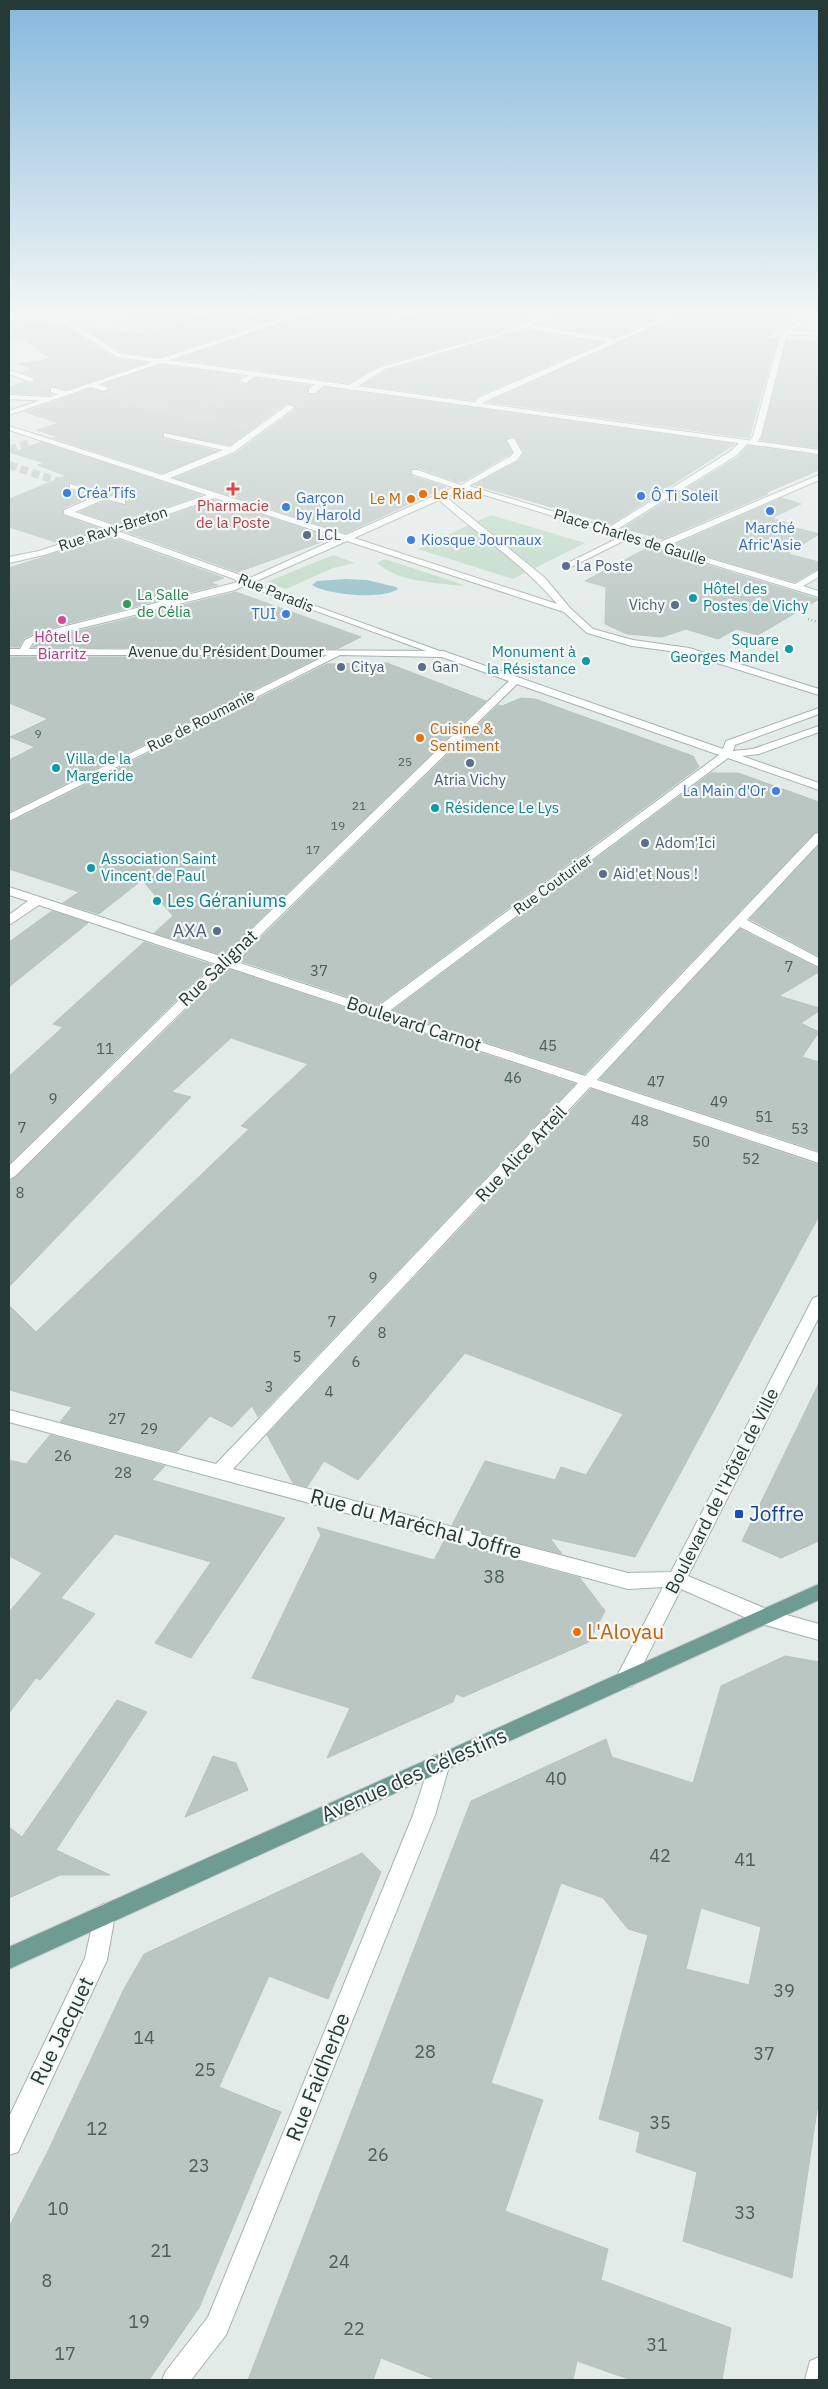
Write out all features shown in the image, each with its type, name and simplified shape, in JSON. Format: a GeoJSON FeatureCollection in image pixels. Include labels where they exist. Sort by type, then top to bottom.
{"type":"FeatureCollection","features":[{"type":"Feature","properties":{"kind":"main road","name":"Avenue des Célestins"},"geometry":{"type":"LineString","coordinates":[[9,1958],[819,1592]]}},
{"type":"Feature","properties":{"kind":"street"},"geometry":{"type":"LineString","coordinates":[[163,478],[231,450],[264,426]]}},
{"type":"Feature","properties":{"kind":"street"},"geometry":{"type":"LineString","coordinates":[[634,426],[819,452]]}},
{"type":"Feature","properties":{"kind":"street"},"geometry":{"type":"LineString","coordinates":[[609,531],[734,454],[757,436],[759,426]]}},
{"type":"Feature","properties":{"kind":"street"},"geometry":{"type":"LineString","coordinates":[[9,428],[567,610]]}},
{"type":"Feature","properties":{"kind":"street"},"geometry":{"type":"LineString","coordinates":[[167,435],[231,450]]}},
{"type":"Feature","properties":{"kind":"street"},"geometry":{"type":"LineString","coordinates":[[29,443],[41,439]]}},
{"type":"Feature","properties":{"kind":"street"},"geometry":{"type":"LineString","coordinates":[[23,652],[28,642],[42,635],[232,588],[244,583],[462,487],[514,458],[518,453],[511,440]]}},
{"type":"Feature","properties":{"kind":"street","name":"Place Charles de Gaulle"},"geometry":{"type":"LineString","coordinates":[[415,472],[819,594]]}},
{"type":"Feature","properties":{"kind":"street"},"geometry":{"type":"LineString","coordinates":[[659,546],[819,477]]}},
{"type":"Feature","properties":{"kind":"street"},"geometry":{"type":"LineString","coordinates":[[73,486],[122,502]]}},
{"type":"Feature","properties":{"kind":"street","name":"Rue Ravy-Breton"},"geometry":{"type":"LineString","coordinates":[[9,560],[41,553],[216,495]]}},
{"type":"Feature","properties":{"kind":"street","name":"Rue Paradis"},"geometry":{"type":"LineString","coordinates":[[105,496],[67,512],[237,577],[244,583],[443,654]]}},
{"type":"Feature","properties":{"kind":"street"},"geometry":{"type":"LineString","coordinates":[[441,497],[465,519],[542,580],[567,610],[590,630],[632,643],[686,650],[819,692]]}},
{"type":"Feature","properties":{"kind":"street"},"geometry":{"type":"LineString","coordinates":[[150,511],[159,514]]}},
{"type":"Feature","properties":{"kind":"street"},"geometry":{"type":"LineString","coordinates":[[566,566],[627,537]]}},
{"type":"Feature","properties":{"kind":"street"},"geometry":{"type":"LineString","coordinates":[[796,587],[819,573]]}},
{"type":"Feature","properties":{"kind":"street","name":"Avenue du Président Doumer"},"geometry":{"type":"LineString","coordinates":[[9,652],[340,652],[443,654]]}},
{"type":"Feature","properties":{"kind":"street","name":"Rue de Roumanie"},"geometry":{"type":"LineString","coordinates":[[9,818],[340,652]]}},
{"type":"Feature","properties":{"kind":"street"},"geometry":{"type":"LineString","coordinates":[[443,654],[819,787]]}},
{"type":"Feature","properties":{"kind":"street","name":"Rue Salignat"},"geometry":{"type":"LineString","coordinates":[[9,1174],[503,690],[516,680]]}},
{"type":"Feature","properties":{"kind":"street"},"geometry":{"type":"LineString","coordinates":[[726,755],[730,742],[819,712]]}},
{"type":"Feature","properties":{"kind":"street"},"geometry":{"type":"LineString","coordinates":[[726,755],[754,752],[819,729]]}},
{"type":"Feature","properties":{"kind":"street","name":"Rue Couturier"},"geometry":{"type":"LineString","coordinates":[[379,1012],[726,755]]}},
{"type":"Feature","properties":{"kind":"street","name":"Rue Alice Arteil"},"geometry":{"type":"LineString","coordinates":[[220,1471],[819,836]]}},
{"type":"Feature","properties":{"kind":"street","name":"Boulevard Carnot"},"geometry":{"type":"LineString","coordinates":[[9,890],[819,1158]]}},
{"type":"Feature","properties":{"kind":"street"},"geometry":{"type":"LineString","coordinates":[[9,921],[38,900]]}},
{"type":"Feature","properties":{"kind":"street"},"geometry":{"type":"LineString","coordinates":[[739,921],[819,963]]}},
{"type":"Feature","properties":{"kind":"street","name":"Boulevard de l'Hôtel de Ville"},"geometry":{"type":"LineString","coordinates":[[625,1680],[819,1302]]}},
{"type":"Feature","properties":{"kind":"street","name":"Rue du Maréchal Joffre"},"geometry":{"type":"LineString","coordinates":[[9,1416],[628,1581],[676,1579],[765,1617],[819,1632]]}},
{"type":"Feature","properties":{"kind":"street","name":"Rue Faidherbe"},"geometry":{"type":"LineString","coordinates":[[175,2380],[217,2326],[424,1815],[440,1763]]}},
{"type":"Feature","properties":{"kind":"street","name":"Rue Jacquet"},"geometry":{"type":"LineString","coordinates":[[9,2143],[96,1960],[104,1915]]}},
{"type":"Feature","properties":{"kind":"street"},"geometry":{"type":"LineString","coordinates":[[818,2380],[819,2370]]}},
{"type":"Feature","properties":{"kind":"path"},"geometry":{"type":"LineString","coordinates":[[808,619],[818,622]]}},
{"type":"Feature","properties":{"kind":"green space"},"geometry":{"type":"Polygon","coordinates":[[[491,515],[585,543],[535,568],[473,523],[491,515]]]}},
{"type":"Feature","properties":{"kind":"green space"},"geometry":{"type":"Polygon","coordinates":[[[469,525],[528,571],[513,579],[418,549],[469,525]]]}},
{"type":"Feature","properties":{"kind":"green space"},"geometry":{"type":"Polygon","coordinates":[[[333,555],[355,563],[333,568],[286,589],[267,582],[333,555]]]}},
{"type":"Feature","properties":{"kind":"green space"},"geometry":{"type":"Polygon","coordinates":[[[385,559],[464,585],[405,578],[385,569],[377,563],[385,559]]]}},
{"type":"Feature","properties":{"kind":"water"},"geometry":{"type":"Polygon","coordinates":[[[367,580],[398,589],[380,594],[355,595],[342,594],[312,585],[317,581],[367,580]]]}},
{"type":"Feature","properties":{"kind":"building"},"geometry":{"type":"Polygon","coordinates":[[[48,426],[255,426],[230,445],[163,432],[164,439],[217,451],[162,473],[53,438],[58,437],[37,430],[48,426]]]}},
{"type":"Feature","properties":{"kind":"building"},"geometry":{"type":"Polygon","coordinates":[[[272,426],[609,426],[735,444],[611,524],[475,485],[519,461],[524,452],[513,436],[505,439],[512,453],[464,481],[458,482],[419,468],[411,469],[411,476],[446,487],[346,533],[175,478],[235,454],[272,426]]]}},
{"type":"Feature","properties":{"kind":"building"},"geometry":{"type":"Polygon","coordinates":[[[666,426],[752,426],[749,438],[666,426]]]}},
{"type":"Feature","properties":{"kind":"building"},"geometry":{"type":"Polygon","coordinates":[[[765,426],[819,426],[819,448],[761,440],[765,426]]]}},
{"type":"Feature","properties":{"kind":"building"},"geometry":{"type":"Polygon","coordinates":[[[41,442],[201,495],[116,524],[80,512],[105,501],[126,505],[126,499],[71,482],[68,484],[69,490],[91,496],[63,508],[62,515],[101,529],[59,543],[9,527],[9,499],[66,476],[38,465],[45,463],[12,453],[41,442]]]}},
{"type":"Feature","properties":{"kind":"building"},"geometry":{"type":"Polygon","coordinates":[[[748,446],[819,456],[819,470],[662,539],[623,528],[738,457],[748,446]]]}},
{"type":"Feature","properties":{"kind":"building"},"geometry":{"type":"Polygon","coordinates":[[[782,498],[801,504],[771,518],[788,523],[785,525],[819,534],[788,554],[819,562],[819,568],[795,582],[672,546],[782,498]]]}},
{"type":"Feature","properties":{"kind":"building"},"geometry":{"type":"Polygon","coordinates":[[[215,500],[333,538],[238,572],[124,531],[215,500]]]}},
{"type":"Feature","properties":{"kind":"building"},"geometry":{"type":"Polygon","coordinates":[[[109,536],[224,578],[210,583],[218,585],[39,631],[24,638],[19,647],[9,647],[9,568],[109,536]]]}},
{"type":"Feature","properties":{"kind":"building","name":"Hôtel des Postes de Vichy"},"geometry":{"type":"Polygon","coordinates":[[[649,547],[819,599],[758,635],[736,629],[718,639],[686,629],[662,637],[627,634],[605,624],[606,587],[585,581],[649,547]]]}},
{"type":"Feature","properties":{"kind":"building"},"geometry":{"type":"Polygon","coordinates":[[[236,592],[361,637],[337,649],[32,647],[46,639],[236,592]]]}},
{"type":"Feature","properties":{"kind":"building"},"geometry":{"type":"Polygon","coordinates":[[[9,657],[319,657],[9,812],[9,760],[35,747],[10,737],[48,719],[9,703],[9,657]]]}},
{"type":"Feature","properties":{"kind":"building"},"geometry":{"type":"Polygon","coordinates":[[[387,663],[486,701],[223,955],[154,933],[173,916],[142,880],[99,914],[63,903],[79,892],[9,869],[9,823],[327,664],[387,663]]]}},
{"type":"Feature","properties":{"kind":"building"},"geometry":{"type":"Polygon","coordinates":[[[521,698],[535,699],[693,756],[699,767],[376,1006],[238,960],[498,705],[502,706],[521,698]]]}},
{"type":"Feature","properties":{"kind":"building"},"geometry":{"type":"Polygon","coordinates":[[[711,773],[738,773],[819,802],[819,831],[814,833],[584,1074],[392,1011],[711,773]]]}},
{"type":"Feature","properties":{"kind":"building"},"geometry":{"type":"Polygon","coordinates":[[[819,845],[819,956],[750,919],[819,845]]]}},
{"type":"Feature","properties":{"kind":"building"},"geometry":{"type":"Polygon","coordinates":[[[52,911],[88,923],[9,987],[9,942],[52,911]]]}},
{"type":"Feature","properties":{"kind":"building"},"geometry":{"type":"Polygon","coordinates":[[[740,929],[819,969],[819,972],[779,996],[819,1008],[819,1011],[801,1023],[819,1032],[802,1057],[819,1062],[819,1151],[600,1079],[740,929]]]}},
{"type":"Feature","properties":{"kind":"building"},"geometry":{"type":"Polygon","coordinates":[[[144,942],[212,965],[9,1164],[9,1076],[63,1027],[53,1024],[144,942]]]}},
{"type":"Feature","properties":{"kind":"building"},"geometry":{"type":"Polygon","coordinates":[[[228,969],[575,1084],[258,1417],[252,1406],[232,1427],[210,1416],[177,1452],[60,1422],[72,1407],[9,1390],[9,1305],[36,1332],[249,1129],[241,1126],[308,1064],[231,1038],[172,1092],[191,1097],[9,1287],[9,1181],[15,1178],[228,969]]]}},
{"type":"Feature","properties":{"kind":"building"},"geometry":{"type":"Polygon","coordinates":[[[591,1089],[819,1165],[819,1216],[635,1557],[550,1538],[562,1554],[452,1525],[485,1461],[555,1480],[561,1467],[586,1475],[623,1414],[465,1353],[358,1480],[324,1461],[307,1487],[293,1483],[267,1435],[591,1089]]]}},
{"type":"Feature","properties":{"kind":"building"},"geometry":{"type":"Polygon","coordinates":[[[819,1383],[819,1541],[781,1558],[742,1541],[819,1383]]]}},
{"type":"Feature","properties":{"kind":"building"},"geometry":{"type":"Polygon","coordinates":[[[50,1435],[165,1466],[152,1480],[285,1518],[191,1658],[155,1643],[211,1562],[115,1534],[61,1598],[95,1614],[40,1680],[36,1678],[9,1713],[9,1612],[42,1573],[9,1556],[9,1460],[26,1464],[50,1435]]]}},
{"type":"Feature","properties":{"kind":"building"},"geometry":{"type":"Polygon","coordinates":[[[317,1527],[434,1560],[444,1541],[580,1578],[605,1611],[589,1642],[463,1697],[456,1694],[453,1702],[327,1758],[350,1708],[252,1678],[321,1535],[317,1527]]]}},
{"type":"Feature","properties":{"kind":"building"},"geometry":{"type":"Polygon","coordinates":[[[785,1656],[819,1662],[819,2097],[792,2278],[683,2241],[697,2172],[636,2152],[640,2132],[599,2119],[648,1935],[628,1929],[603,1898],[561,1883],[491,2083],[543,2100],[505,2211],[608,2249],[601,2280],[731,2328],[722,2380],[631,2380],[577,2361],[573,2380],[437,2380],[381,2358],[373,2380],[248,2380],[471,1801],[606,1739],[612,1757],[693,1783],[721,1686],[785,1656]],[[701,1908],[686,1969],[749,1985],[761,1927],[701,1908]]]}},
{"type":"Feature","properties":{"kind":"building"},"geometry":{"type":"Polygon","coordinates":[[[117,1700],[147,1712],[56,1850],[110,1875],[60,1875],[9,1898],[9,1827],[22,1837],[117,1700]]]}},
{"type":"Feature","properties":{"kind":"building"},"geometry":{"type":"Polygon","coordinates":[[[213,1756],[236,1763],[248,1790],[185,1817],[213,1756]]]}},
{"type":"Feature","properties":{"kind":"building"},"geometry":{"type":"Polygon","coordinates":[[[362,1853],[381,1872],[328,1999],[269,1976],[219,2087],[281,2112],[199,2308],[149,2380],[9,2380],[9,2227],[47,2153],[124,1989],[144,1954],[362,1853]]]}},
{"type":"Feature","properties":{"kind":"tunnel"},"geometry":{"type":"LineString","coordinates":[[9,450],[29,443]]}},
{"type":"Feature","properties":{"kind":"tunnel"},"geometry":{"type":"LineString","coordinates":[[9,465],[73,486]]}},
{"type":"Feature","properties":{"kind":"tunnel"},"geometry":{"type":"LineString","coordinates":[[122,502],[149,511]]}},
{"type":"Feature","properties":{"kind":"place","name":"Pharmacie de la Poste"},"geometry":{"type":"Point","coordinates":[233,489]}},
{"type":"Feature","properties":{"kind":"place","name":"Créa'Tifs"},"geometry":{"type":"Point","coordinates":[67,493]}},
{"type":"Feature","properties":{"kind":"place","name":"Le Riad"},"geometry":{"type":"Point","coordinates":[423,494]}},
{"type":"Feature","properties":{"kind":"place","name":"Ô Ti Soleil"},"geometry":{"type":"Point","coordinates":[641,496]}},
{"type":"Feature","properties":{"kind":"place","name":"Le M"},"geometry":{"type":"Point","coordinates":[411,499]}},
{"type":"Feature","properties":{"kind":"place","name":"Garçon by Harold"},"geometry":{"type":"Point","coordinates":[286,507]}},
{"type":"Feature","properties":{"kind":"place","name":"Marché Afric'Asie"},"geometry":{"type":"Point","coordinates":[770,511]}},
{"type":"Feature","properties":{"kind":"place","name":"LCL"},"geometry":{"type":"Point","coordinates":[307,535]}},
{"type":"Feature","properties":{"kind":"place","name":"Kiosque Journaux"},"geometry":{"type":"Point","coordinates":[411,540]}},
{"type":"Feature","properties":{"kind":"place","name":"La Poste"},"geometry":{"type":"Point","coordinates":[566,566]}},
{"type":"Feature","properties":{"kind":"place","name":"Hôtel des Postes de Vichy"},"geometry":{"type":"Point","coordinates":[693,598]}},
{"type":"Feature","properties":{"kind":"place","name":"La Salle de Célia"},"geometry":{"type":"Point","coordinates":[127,604]}},
{"type":"Feature","properties":{"kind":"place","name":"Vichy"},"geometry":{"type":"Point","coordinates":[675,605]}},
{"type":"Feature","properties":{"kind":"place","name":"TUI"},"geometry":{"type":"Point","coordinates":[286,614]}},
{"type":"Feature","properties":{"kind":"place","name":"Hôtel Le Biarritz"},"geometry":{"type":"Point","coordinates":[62,620]}},
{"type":"Feature","properties":{"kind":"place","name":"Square Georges Mandel"},"geometry":{"type":"Point","coordinates":[789,649]}},
{"type":"Feature","properties":{"kind":"place","name":"Monument à la Résistance"},"geometry":{"type":"Point","coordinates":[586,661]}},
{"type":"Feature","properties":{"kind":"place","name":"Citya"},"geometry":{"type":"Point","coordinates":[341,667]}},
{"type":"Feature","properties":{"kind":"place","name":"Gan"},"geometry":{"type":"Point","coordinates":[422,667]}},
{"type":"Feature","properties":{"kind":"place","name":"Cuisine & Sentiment"},"geometry":{"type":"Point","coordinates":[420,738]}},
{"type":"Feature","properties":{"kind":"place","name":"Atria Vichy"},"geometry":{"type":"Point","coordinates":[470,763]}},
{"type":"Feature","properties":{"kind":"place","name":"Villa de la Margeride"},"geometry":{"type":"Point","coordinates":[56,768]}},
{"type":"Feature","properties":{"kind":"place","name":"La Main d'Or"},"geometry":{"type":"Point","coordinates":[776,791]}},
{"type":"Feature","properties":{"kind":"place","name":"Résidence Le Lys"},"geometry":{"type":"Point","coordinates":[435,808]}},
{"type":"Feature","properties":{"kind":"place","name":"Adom'Ici"},"geometry":{"type":"Point","coordinates":[645,843]}},
{"type":"Feature","properties":{"kind":"place","name":"Association Saint Vincent de Paul"},"geometry":{"type":"Point","coordinates":[91,868]}},
{"type":"Feature","properties":{"kind":"place","name":"Aid'et Nous !"},"geometry":{"type":"Point","coordinates":[603,874]}},
{"type":"Feature","properties":{"kind":"place","name":"Les Géraniums"},"geometry":{"type":"Point","coordinates":[157,901]}},
{"type":"Feature","properties":{"kind":"place","name":"AXA"},"geometry":{"type":"Point","coordinates":[217,931]}},
{"type":"Feature","properties":{"kind":"place","name":"Joffre"},"geometry":{"type":"Point","coordinates":[739,1514]}},
{"type":"Feature","properties":{"kind":"place","name":"L'Aloyau"},"geometry":{"type":"Point","coordinates":[577,1632]}}]}
